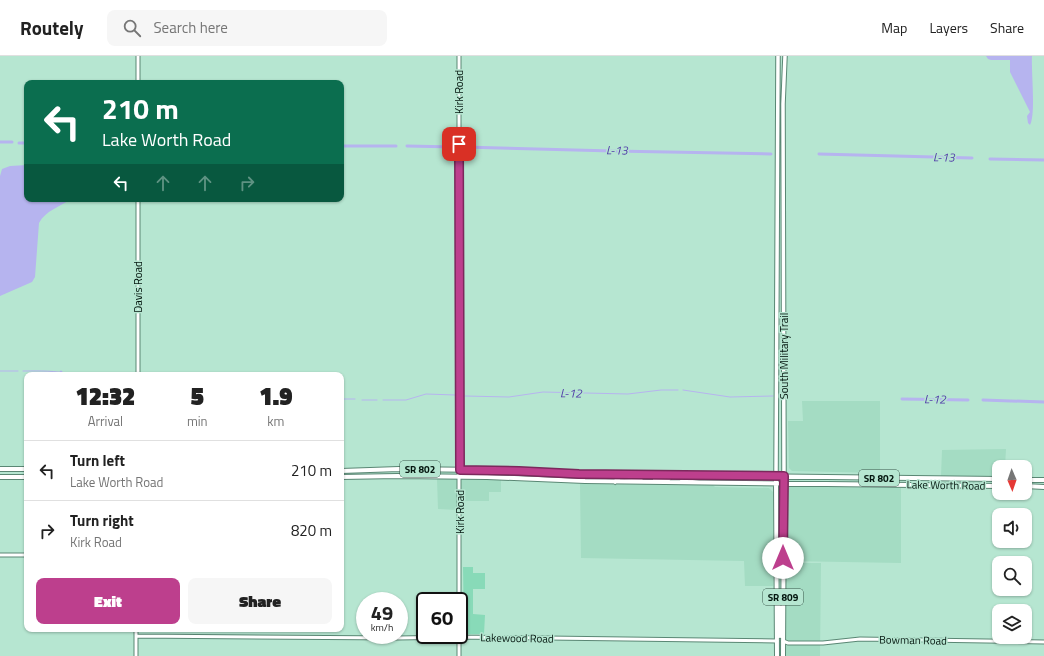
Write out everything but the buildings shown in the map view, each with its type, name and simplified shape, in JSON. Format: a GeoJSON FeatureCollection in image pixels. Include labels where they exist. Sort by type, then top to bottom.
{"type":"FeatureCollection","features":[{"type":"Feature","properties":{"kind":"main road","name":"South Military Trail"},"geometry":{"type":"LineString","coordinates":[[777,656],[776,476],[778,56]]}},
{"type":"Feature","properties":{"kind":"main road","name":"South Military Trail"},"geometry":{"type":"LineString","coordinates":[[782,656],[784,483],[783,104],[785,56]]}},
{"type":"Feature","properties":{"kind":"main road"},"geometry":{"type":"LineString","coordinates":[[0,469],[24,469]]}},
{"type":"Feature","properties":{"kind":"main road","name":"Lake Worth Road"},"geometry":{"type":"LineString","coordinates":[[344,471],[399,469],[644,475],[992,479]]}},
{"type":"Feature","properties":{"kind":"main road"},"geometry":{"type":"LineString","coordinates":[[615,482],[619,478],[641,478],[644,475]]}},
{"type":"Feature","properties":{"kind":"main road"},"geometry":{"type":"LineString","coordinates":[[644,482],[646,479],[668,479],[672,475]]}},
{"type":"Feature","properties":{"kind":"main road"},"geometry":{"type":"LineString","coordinates":[[681,482],[686,479],[711,478],[713,475]]}},
{"type":"Feature","properties":{"kind":"main road"},"geometry":{"type":"LineString","coordinates":[[0,477],[24,477]]}},
{"type":"Feature","properties":{"kind":"main road","name":"Lake Worth Road"},"geometry":{"type":"LineString","coordinates":[[344,477],[520,477],[615,482],[992,486]]}},
{"type":"Feature","properties":{"kind":"main road"},"geometry":{"type":"LineString","coordinates":[[1032,480],[1044,480]]}},
{"type":"Feature","properties":{"kind":"main road"},"geometry":{"type":"LineString","coordinates":[[1032,486],[1044,487]]}},
{"type":"Feature","properties":{"kind":"main road"},"geometry":{"type":"LineString","coordinates":[[777,557],[781,562],[781,597],[783,600]]}},
{"type":"Feature","properties":{"kind":"main road"},"geometry":{"type":"LineString","coordinates":[[777,604],[780,608],[780,635],[783,641]]}},
{"type":"Feature","properties":{"kind":"main road"},"geometry":{"type":"LineString","coordinates":[[777,641],[781,644],[782,656]]}},
{"type":"Feature","properties":{"kind":"street"},"geometry":{"type":"LineString","coordinates":[[138,56],[138,80]]}},
{"type":"Feature","properties":{"kind":"street","name":"Kirk Road"},"geometry":{"type":"LineString","coordinates":[[459,56],[459,592]]}},
{"type":"Feature","properties":{"kind":"street","name":"Davis Road"},"geometry":{"type":"LineString","coordinates":[[138,202],[138,372]]}},
{"type":"Feature","properties":{"kind":"street"},"geometry":{"type":"LineString","coordinates":[[0,555],[24,555]]}},
{"type":"Feature","properties":{"kind":"street"},"geometry":{"type":"LineString","coordinates":[[136,632],[136,656]]}},
{"type":"Feature","properties":{"kind":"street","name":"Lakewood Road"},"geometry":{"type":"LineString","coordinates":[[136,636],[416,638]]}},
{"type":"Feature","properties":{"kind":"street","name":"Lakewood Road"},"geometry":{"type":"LineString","coordinates":[[468,637],[777,641]]}},
{"type":"Feature","properties":{"kind":"street","name":"Bowman Road"},"geometry":{"type":"LineString","coordinates":[[783,641],[788,643],[823,643],[875,639],[1044,642]]}},
{"type":"Feature","properties":{"kind":"street","name":"Kirk Road"},"geometry":{"type":"LineString","coordinates":[[459,644],[459,656]]}},
{"type":"Feature","properties":{"kind":"shaded area"},"geometry":{"type":"Polygon","coordinates":[[[802,401],[880,401],[880,473],[792,471],[789,468],[788,421],[803,421],[802,401]]]}},
{"type":"Feature","properties":{"kind":"shaded area"},"geometry":{"type":"Polygon","coordinates":[[[1006,449],[1005,460],[992,460],[992,476],[941,476],[942,450],[1006,449]]]}},
{"type":"Feature","properties":{"kind":"shaded area"},"geometry":{"type":"Polygon","coordinates":[[[437,479],[501,480],[501,492],[489,492],[489,501],[458,501],[458,510],[438,509],[437,479]]]}},
{"type":"Feature","properties":{"kind":"shaded area"},"geometry":{"type":"Polygon","coordinates":[[[580,484],[713,485],[715,487],[769,488],[773,492],[773,586],[745,586],[744,561],[581,558],[580,484]]]}},
{"type":"Feature","properties":{"kind":"shaded area"},"geometry":{"type":"Polygon","coordinates":[[[790,486],[901,488],[901,563],[787,561],[787,489],[790,486]]]}},
{"type":"Feature","properties":{"kind":"shaded area"},"geometry":{"type":"Polygon","coordinates":[[[785,563],[821,563],[820,656],[785,656],[785,563]]]}},
{"type":"Feature","properties":{"kind":"shaded area"},"geometry":{"type":"Polygon","coordinates":[[[463,567],[473,567],[473,573],[485,573],[485,589],[473,589],[473,614],[485,615],[484,634],[468,634],[468,592],[463,592],[463,567]]]}},
{"type":"Feature","properties":{"kind":"water"},"geometry":{"type":"Polygon","coordinates":[[[986,56],[1032,56],[1033,112],[1030,125],[1028,123],[1027,116],[1030,112],[1010,72],[1010,60],[991,60],[986,56]]]}},
{"type":"Feature","properties":{"kind":"water"},"geometry":{"type":"Polygon","coordinates":[[[24,165],[24,202],[66,202],[45,215],[39,223],[35,277],[32,282],[0,296],[0,176],[2,169],[10,166],[24,165]]]}},
{"type":"Feature","properties":{"kind":"waterway","name":"L-13"},"geometry":{"type":"LineString","coordinates":[[0,142],[12,142]]}},
{"type":"Feature","properties":{"kind":"waterway","name":"L-13"},"geometry":{"type":"LineString","coordinates":[[19,143],[24,143]]}},
{"type":"Feature","properties":{"kind":"waterway","name":"L-13"},"geometry":{"type":"LineString","coordinates":[[344,146],[396,146]]}},
{"type":"Feature","properties":{"kind":"waterway","name":"L-13"},"geometry":{"type":"LineString","coordinates":[[407,146],[455,147]]}},
{"type":"Feature","properties":{"kind":"waterway","name":"L-13"},"geometry":{"type":"LineString","coordinates":[[463,147],[771,154]]}},
{"type":"Feature","properties":{"kind":"waterway","name":"L-13"},"geometry":{"type":"LineString","coordinates":[[819,154],[972,158]]}},
{"type":"Feature","properties":{"kind":"waterway","name":"L-13"},"geometry":{"type":"LineString","coordinates":[[990,159],[1044,160]]}},
{"type":"Feature","properties":{"kind":"waterway","name":"L-12"},"geometry":{"type":"LineString","coordinates":[[0,371],[18,371]]}},
{"type":"Feature","properties":{"kind":"waterway","name":"L-12"},"geometry":{"type":"LineString","coordinates":[[23,371],[54,372]]}},
{"type":"Feature","properties":{"kind":"waterway","name":"L-12"},"geometry":{"type":"LineString","coordinates":[[465,396],[509,397],[543,392],[628,394],[661,390],[678,390]]}},
{"type":"Feature","properties":{"kind":"waterway","name":"L-12"},"geometry":{"type":"LineString","coordinates":[[683,390],[730,397],[773,396]]}},
{"type":"Feature","properties":{"kind":"waterway","name":"L-12"},"geometry":{"type":"LineString","coordinates":[[383,400],[406,400],[426,394],[455,395]]}},
{"type":"Feature","properties":{"kind":"waterway","name":"L-12"},"geometry":{"type":"LineString","coordinates":[[344,399],[355,399]]}},
{"type":"Feature","properties":{"kind":"waterway","name":"L-12"},"geometry":{"type":"LineString","coordinates":[[902,399],[968,400]]}},
{"type":"Feature","properties":{"kind":"waterway","name":"L-12"},"geometry":{"type":"LineString","coordinates":[[362,400],[377,400]]}},
{"type":"Feature","properties":{"kind":"waterway","name":"L-12"},"geometry":{"type":"LineString","coordinates":[[983,400],[1044,402]]}},
{"type":"Feature","properties":{"kind":"route"},"geometry":{"type":"LineString","coordinates":[[459,144],[460,470],[579,474],[784,476],[783,558]]}}]}
